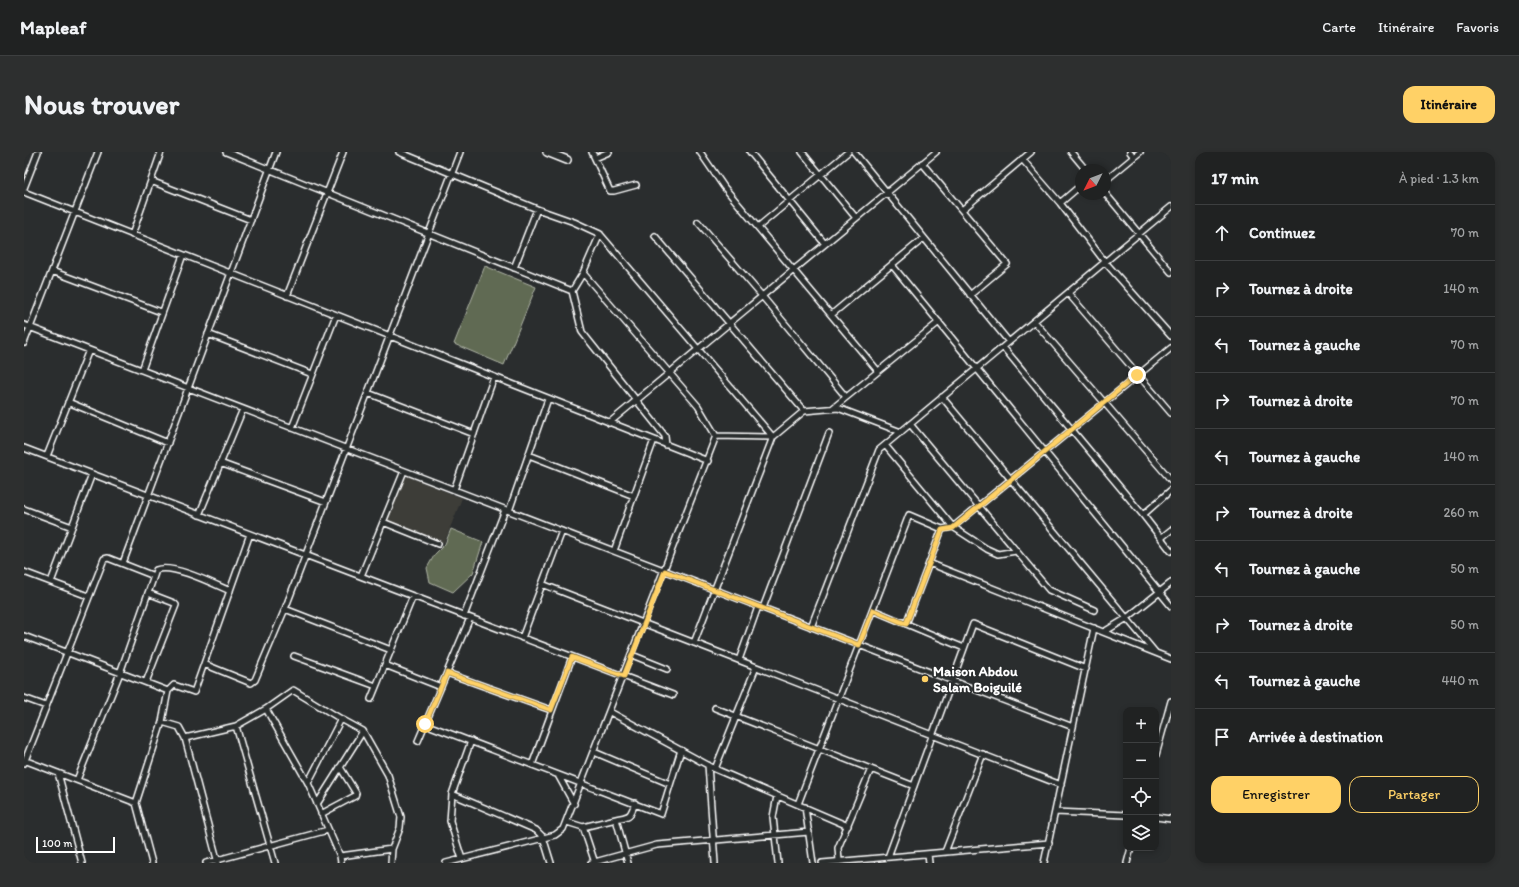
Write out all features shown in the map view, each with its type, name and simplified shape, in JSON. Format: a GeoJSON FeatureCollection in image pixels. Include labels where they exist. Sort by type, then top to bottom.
{"type":"FeatureCollection","features":[{"type":"Feature","properties":{"kind":"street"},"geometry":{"type":"LineString","coordinates":[[24,188],[38,152]]}},
{"type":"Feature","properties":{"kind":"street"},"geometry":{"type":"LineString","coordinates":[[24,343],[98,152]]}},
{"type":"Feature","properties":{"kind":"street"},"geometry":{"type":"LineString","coordinates":[[132,235],[162,152]]}},
{"type":"Feature","properties":{"kind":"street"},"geometry":{"type":"LineString","coordinates":[[226,152],[572,291]]}},
{"type":"Feature","properties":{"kind":"street"},"geometry":{"type":"LineString","coordinates":[[123,563],[276,152]]}},
{"type":"Feature","properties":{"kind":"street"},"geometry":{"type":"LineString","coordinates":[[287,296],[343,152]]}},
{"type":"Feature","properties":{"kind":"street"},"geometry":{"type":"LineString","coordinates":[[399,152],[537,209],[574,222],[600,234],[773,438]]}},
{"type":"Feature","properties":{"kind":"street"},"geometry":{"type":"LineString","coordinates":[[204,664],[251,683],[255,680],[285,610],[460,152]]}},
{"type":"Feature","properties":{"kind":"street"},"geometry":{"type":"LineString","coordinates":[[547,152],[567,160]]}},
{"type":"Feature","properties":{"kind":"street"},"geometry":{"type":"LineString","coordinates":[[592,152],[610,191],[636,185]]}},
{"type":"Feature","properties":{"kind":"street"},"geometry":{"type":"LineString","coordinates":[[595,158],[609,152]]}},
{"type":"Feature","properties":{"kind":"street"},"geometry":{"type":"LineString","coordinates":[[700,152],[724,187],[878,371]]}},
{"type":"Feature","properties":{"kind":"street"},"geometry":{"type":"LineString","coordinates":[[750,152],[825,244]]}},
{"type":"Feature","properties":{"kind":"street"},"geometry":{"type":"LineString","coordinates":[[802,152],[856,218]]}},
{"type":"Feature","properties":{"kind":"street"},"geometry":{"type":"LineString","coordinates":[[758,227],[848,152]]}},
{"type":"Feature","properties":{"kind":"street"},"geometry":{"type":"LineString","coordinates":[[854,152],[1009,342]]}},
{"type":"Feature","properties":{"kind":"street"},"geometry":{"type":"LineString","coordinates":[[609,422],[936,152]]}},
{"type":"Feature","properties":{"kind":"street"},"geometry":{"type":"LineString","coordinates":[[962,210],[1030,152]]}},
{"type":"Feature","properties":{"kind":"street"},"geometry":{"type":"LineString","coordinates":[[1071,152],[1081,164]]}},
{"type":"Feature","properties":{"kind":"street"},"geometry":{"type":"LineString","coordinates":[[1130,152],[1134,157]]}},
{"type":"Feature","properties":{"kind":"street"},"geometry":{"type":"LineString","coordinates":[[1111,176],[1140,152]]}},
{"type":"Feature","properties":{"kind":"street"},"geometry":{"type":"LineString","coordinates":[[1022,159],[1060,203],[1106,262],[1171,336]]}},
{"type":"Feature","properties":{"kind":"street"},"geometry":{"type":"LineString","coordinates":[[922,163],[1007,264],[970,295]]}},
{"type":"Feature","properties":{"kind":"street"},"geometry":{"type":"LineString","coordinates":[[151,181],[251,220]]}},
{"type":"Feature","properties":{"kind":"street"},"geometry":{"type":"LineString","coordinates":[[1060,203],[1075,190]]}},
{"type":"Feature","properties":{"kind":"street"},"geometry":{"type":"LineString","coordinates":[[24,192],[708,461]]}},
{"type":"Feature","properties":{"kind":"street"},"geometry":{"type":"LineString","coordinates":[[1111,200],[1171,272]]}},
{"type":"Feature","properties":{"kind":"street"},"geometry":{"type":"LineString","coordinates":[[811,626],[879,450],[1171,207]]}},
{"type":"Feature","properties":{"kind":"street"},"geometry":{"type":"LineString","coordinates":[[514,268],[537,209]]}},
{"type":"Feature","properties":{"kind":"street"},"geometry":{"type":"LineString","coordinates":[[698,222],[846,397]]}},
{"type":"Feature","properties":{"kind":"street"},"geometry":{"type":"LineString","coordinates":[[600,234],[583,273],[572,291],[582,332],[665,436],[666,445]]}},
{"type":"Feature","properties":{"kind":"street"},"geometry":{"type":"LineString","coordinates":[[655,236],[728,324],[804,411]]}},
{"type":"Feature","properties":{"kind":"street"},"geometry":{"type":"LineString","coordinates":[[831,315],[924,238]]}},
{"type":"Feature","properties":{"kind":"street"},"geometry":{"type":"LineString","coordinates":[[142,370],[161,312],[183,255]]}},
{"type":"Feature","properties":{"kind":"street"},"geometry":{"type":"LineString","coordinates":[[892,265],[1171,606]]}},
{"type":"Feature","properties":{"kind":"street"},"geometry":{"type":"LineString","coordinates":[[52,271],[161,312]]}},
{"type":"Feature","properties":{"kind":"street"},"geometry":{"type":"LineString","coordinates":[[446,863],[455,862],[559,832],[567,822],[708,461],[716,436],[698,406],[583,273]]}},
{"type":"Feature","properties":{"kind":"street"},"geometry":{"type":"LineString","coordinates":[[1068,293],[1171,413]]}},
{"type":"Feature","properties":{"kind":"street"},"geometry":{"type":"LineString","coordinates":[[292,428],[336,315]]}},
{"type":"Feature","properties":{"kind":"street"},"geometry":{"type":"LineString","coordinates":[[1034,321],[1171,480]]}},
{"type":"Feature","properties":{"kind":"street"},"geometry":{"type":"LineString","coordinates":[[832,408],[939,322]]}},
{"type":"Feature","properties":{"kind":"street"},"geometry":{"type":"LineString","coordinates":[[24,325],[1073,727]]}},
{"type":"Feature","properties":{"kind":"street"},"geometry":{"type":"LineString","coordinates":[[208,334],[312,374]]}},
{"type":"Feature","properties":{"kind":"street"},"geometry":{"type":"LineString","coordinates":[[1003,347],[1143,514],[1171,551]]}},
{"type":"Feature","properties":{"kind":"street"},"geometry":{"type":"LineString","coordinates":[[798,804],[910,515],[942,530],[953,528],[1171,348]]}},
{"type":"Feature","properties":{"kind":"street"},"geometry":{"type":"LineString","coordinates":[[47,456],[89,350]]}},
{"type":"Feature","properties":{"kind":"street"},"geometry":{"type":"LineString","coordinates":[[454,490],[494,377]]}},
{"type":"Feature","properties":{"kind":"street"},"geometry":{"type":"LineString","coordinates":[[368,393],[474,434]]}},
{"type":"Feature","properties":{"kind":"street"},"geometry":{"type":"LineString","coordinates":[[942,397],[1154,652]]}},
{"type":"Feature","properties":{"kind":"street"},"geometry":{"type":"LineString","coordinates":[[464,616],[528,456],[548,399]]}},
{"type":"Feature","properties":{"kind":"street"},"geometry":{"type":"LineString","coordinates":[[68,402],[168,442]]}},
{"type":"Feature","properties":{"kind":"street"},"geometry":{"type":"LineString","coordinates":[[694,643],[773,438],[804,411],[832,408],[838,408],[901,432]]}},
{"type":"Feature","properties":{"kind":"street"},"geometry":{"type":"LineString","coordinates":[[200,515],[243,409]]}},
{"type":"Feature","properties":{"kind":"street"},"geometry":{"type":"LineString","coordinates":[[910,424],[1049,590],[1094,610]]}},
{"type":"Feature","properties":{"kind":"street"},"geometry":{"type":"LineString","coordinates":[[739,660],[761,608],[829,433]]}},
{"type":"Feature","properties":{"kind":"street"},"geometry":{"type":"LineString","coordinates":[[716,436],[773,438]]}},
{"type":"Feature","properties":{"kind":"street"},"geometry":{"type":"LineString","coordinates":[[614,551],[654,440]]}},
{"type":"Feature","properties":{"kind":"street"},"geometry":{"type":"LineString","coordinates":[[884,445],[953,528],[998,554],[1016,551]]}},
{"type":"Feature","properties":{"kind":"street"},"geometry":{"type":"LineString","coordinates":[[24,448],[673,695]]}},
{"type":"Feature","properties":{"kind":"street"},"geometry":{"type":"LineString","coordinates":[[528,456],[634,496]]}},
{"type":"Feature","properties":{"kind":"street"},"geometry":{"type":"LineString","coordinates":[[220,463],[326,502]]}},
{"type":"Feature","properties":{"kind":"street"},"geometry":{"type":"LineString","coordinates":[[361,576],[404,471]]}},
{"type":"Feature","properties":{"kind":"street"},"geometry":{"type":"LineString","coordinates":[[51,582],[92,474]]}},
{"type":"Feature","properties":{"kind":"street"},"geometry":{"type":"LineString","coordinates":[[1143,514],[1171,490]]}},
{"type":"Feature","properties":{"kind":"street"},"geometry":{"type":"LineString","coordinates":[[24,509],[72,526]]}},
{"type":"Feature","properties":{"kind":"street"},"geometry":{"type":"LineString","coordinates":[[383,522],[438,544]]}},
{"type":"Feature","properties":{"kind":"street"},"geometry":{"type":"LineString","coordinates":[[906,624],[942,530]]}},
{"type":"Feature","properties":{"kind":"street"},"geometry":{"type":"LineString","coordinates":[[1161,538],[1171,530]]}},
{"type":"Feature","properties":{"kind":"street"},"geometry":{"type":"LineString","coordinates":[[522,638],[562,531]]}},
{"type":"Feature","properties":{"kind":"street"},"geometry":{"type":"LineString","coordinates":[[152,863],[136,803],[162,722],[168,691],[174,685],[194,692],[250,534]]}},
{"type":"Feature","properties":{"kind":"street"},"geometry":{"type":"LineString","coordinates":[[136,803],[24,761],[88,596],[104,559],[108,558],[123,563],[154,576]]}},
{"type":"Feature","properties":{"kind":"street"},"geometry":{"type":"LineString","coordinates":[[929,563],[1171,659]]}},
{"type":"Feature","properties":{"kind":"street"},"geometry":{"type":"LineString","coordinates":[[77,780],[120,673],[156,570],[164,568],[185,573],[230,591]]}},
{"type":"Feature","properties":{"kind":"street"},"geometry":{"type":"LineString","coordinates":[[24,572],[88,596]]}},
{"type":"Feature","properties":{"kind":"street"},"geometry":{"type":"LineString","coordinates":[[1104,632],[1126,618],[1171,583]]}},
{"type":"Feature","properties":{"kind":"street"},"geometry":{"type":"LineString","coordinates":[[542,584],[1061,785]]}},
{"type":"Feature","properties":{"kind":"street"},"geometry":{"type":"LineString","coordinates":[[146,682],[176,605],[148,593]]}},
{"type":"Feature","properties":{"kind":"street"},"geometry":{"type":"LineString","coordinates":[[371,698],[413,596]]}},
{"type":"Feature","properties":{"kind":"street"},"geometry":{"type":"LineString","coordinates":[[285,610],[391,650]]}},
{"type":"Feature","properties":{"kind":"street"},"geometry":{"type":"LineString","coordinates":[[873,610],[964,648]]}},
{"type":"Feature","properties":{"kind":"street"},"geometry":{"type":"LineString","coordinates":[[418,741],[470,618]]}},
{"type":"Feature","properties":{"kind":"street"},"geometry":{"type":"LineString","coordinates":[[888,857],[973,624],[1086,669]]}},
{"type":"Feature","properties":{"kind":"street"},"geometry":{"type":"LineString","coordinates":[[1044,863],[1094,628]]}},
{"type":"Feature","properties":{"kind":"street"},"geometry":{"type":"LineString","coordinates":[[24,636],[168,691]]}},
{"type":"Feature","properties":{"kind":"street"},"geometry":{"type":"LineString","coordinates":[[632,655],[667,669]]}},
{"type":"Feature","properties":{"kind":"street"},"geometry":{"type":"LineString","coordinates":[[294,656],[376,686]]}},
{"type":"Feature","properties":{"kind":"street"},"geometry":{"type":"LineString","coordinates":[[532,765],[551,710],[572,657]]}},
{"type":"Feature","properties":{"kind":"street"},"geometry":{"type":"LineString","coordinates":[[385,665],[441,687]]}},
{"type":"Feature","properties":{"kind":"street"},"geometry":{"type":"LineString","coordinates":[[716,769],[756,667]]}},
{"type":"Feature","properties":{"kind":"street"},"geometry":{"type":"LineString","coordinates":[[447,673],[551,710]]}},
{"type":"Feature","properties":{"kind":"street"},"geometry":{"type":"LineString","coordinates":[[185,738],[236,726],[266,709],[293,690],[363,731],[388,775],[401,817],[400,828],[392,849],[391,863]]}},
{"type":"Feature","properties":{"kind":"street"},"geometry":{"type":"LineString","coordinates":[[24,698],[46,706]]}},
{"type":"Feature","properties":{"kind":"street"},"geometry":{"type":"LineString","coordinates":[[1159,745],[1171,701]]}},
{"type":"Feature","properties":{"kind":"street"},"geometry":{"type":"LineString","coordinates":[[715,708],[914,786]]}},
{"type":"Feature","properties":{"kind":"street"},"geometry":{"type":"LineString","coordinates":[[266,709],[308,784],[340,856],[341,863]]}},
{"type":"Feature","properties":{"kind":"street"},"geometry":{"type":"LineString","coordinates":[[610,712],[716,769],[848,826]]}},
{"type":"Feature","properties":{"kind":"street"},"geometry":{"type":"LineString","coordinates":[[308,784],[341,718]]}},
{"type":"Feature","properties":{"kind":"street"},"geometry":{"type":"LineString","coordinates":[[162,722],[179,727],[185,738],[218,862]]}},
{"type":"Feature","properties":{"kind":"street"},"geometry":{"type":"LineString","coordinates":[[425,724],[661,814],[681,750]]}},
{"type":"Feature","properties":{"kind":"street"},"geometry":{"type":"LineString","coordinates":[[236,726],[275,863]]}},
{"type":"Feature","properties":{"kind":"street"},"geometry":{"type":"LineString","coordinates":[[317,804],[363,731]]}},
{"type":"Feature","properties":{"kind":"street"},"geometry":{"type":"LineString","coordinates":[[462,859],[450,821],[452,794],[471,742]]}},
{"type":"Feature","properties":{"kind":"street"},"geometry":{"type":"LineString","coordinates":[[594,752],[670,784]]}},
{"type":"Feature","properties":{"kind":"street"},"geometry":{"type":"LineString","coordinates":[[945,852],[983,754]]}},
{"type":"Feature","properties":{"kind":"street"},"geometry":{"type":"LineString","coordinates":[[708,765],[715,863]]}},
{"type":"Feature","properties":{"kind":"street"},"geometry":{"type":"LineString","coordinates":[[322,814],[355,796],[356,793],[340,767]]}},
{"type":"Feature","properties":{"kind":"street"},"geometry":{"type":"LineString","coordinates":[[839,862],[838,848],[871,769]]}},
{"type":"Feature","properties":{"kind":"street"},"geometry":{"type":"LineString","coordinates":[[58,773],[82,863]]}},
{"type":"Feature","properties":{"kind":"street"},"geometry":{"type":"LineString","coordinates":[[558,774],[574,804]]}},
{"type":"Feature","properties":{"kind":"street"},"geometry":{"type":"LineString","coordinates":[[452,794],[536,830],[543,837],[551,863]]}},
{"type":"Feature","properties":{"kind":"street"},"geometry":{"type":"LineString","coordinates":[[777,796],[773,818],[778,863]]}},
{"type":"Feature","properties":{"kind":"street"},"geometry":{"type":"LineString","coordinates":[[567,822],[583,827],[616,819],[627,818],[631,815],[635,804]]}},
{"type":"Feature","properties":{"kind":"street"},"geometry":{"type":"LineString","coordinates":[[805,807],[813,863]]}},
{"type":"Feature","properties":{"kind":"street"},"geometry":{"type":"LineString","coordinates":[[1055,812],[1123,815]]}},
{"type":"Feature","properties":{"kind":"street"},"geometry":{"type":"LineString","coordinates":[[1159,818],[1171,819]]}},
{"type":"Feature","properties":{"kind":"street"},"geometry":{"type":"LineString","coordinates":[[616,819],[628,863]]}},
{"type":"Feature","properties":{"kind":"street"},"geometry":{"type":"LineString","coordinates":[[583,827],[593,863],[657,845],[809,832]]}},
{"type":"Feature","properties":{"kind":"street"},"geometry":{"type":"LineString","coordinates":[[206,863],[218,862],[328,830]]}},
{"type":"Feature","properties":{"kind":"street"},"geometry":{"type":"LineString","coordinates":[[822,863],[1049,843]]}},
{"type":"Feature","properties":{"kind":"street"},"geometry":{"type":"LineString","coordinates":[[340,856],[392,849]]}},
{"type":"Feature","properties":{"kind":"street"},"geometry":{"type":"LineString","coordinates":[[1127,863],[1130,851]]}},
{"type":"Feature","properties":{"kind":"street"},"geometry":{"type":"LineString","coordinates":[[928,854],[929,863]]}},
{"type":"Feature","properties":{"kind":"shaded area"},"geometry":{"type":"Polygon","coordinates":[[[404,475],[462,498],[444,543],[386,520],[404,475]]]}},
{"type":"Feature","properties":{"kind":"green space"},"geometry":{"type":"Polygon","coordinates":[[[485,266],[536,287],[504,365],[454,344],[485,266]]]}},
{"type":"Feature","properties":{"kind":"green space"},"geometry":{"type":"Polygon","coordinates":[[[451,529],[483,542],[473,573],[453,592],[430,582],[427,568],[435,554],[445,544],[451,529]]]}},
{"type":"Feature","properties":{"kind":"place","name":"Maison Abdou Salam Boiguilé"},"geometry":{"type":"Point","coordinates":[925,679]}},
{"type":"Feature","properties":{"kind":"route"},"geometry":{"type":"LineString","coordinates":[[425,724],[447,673],[551,710],[572,657],[624,676],[665,571],[859,645],[873,610],[906,624],[942,530],[953,528],[1137,375]]}}]}
